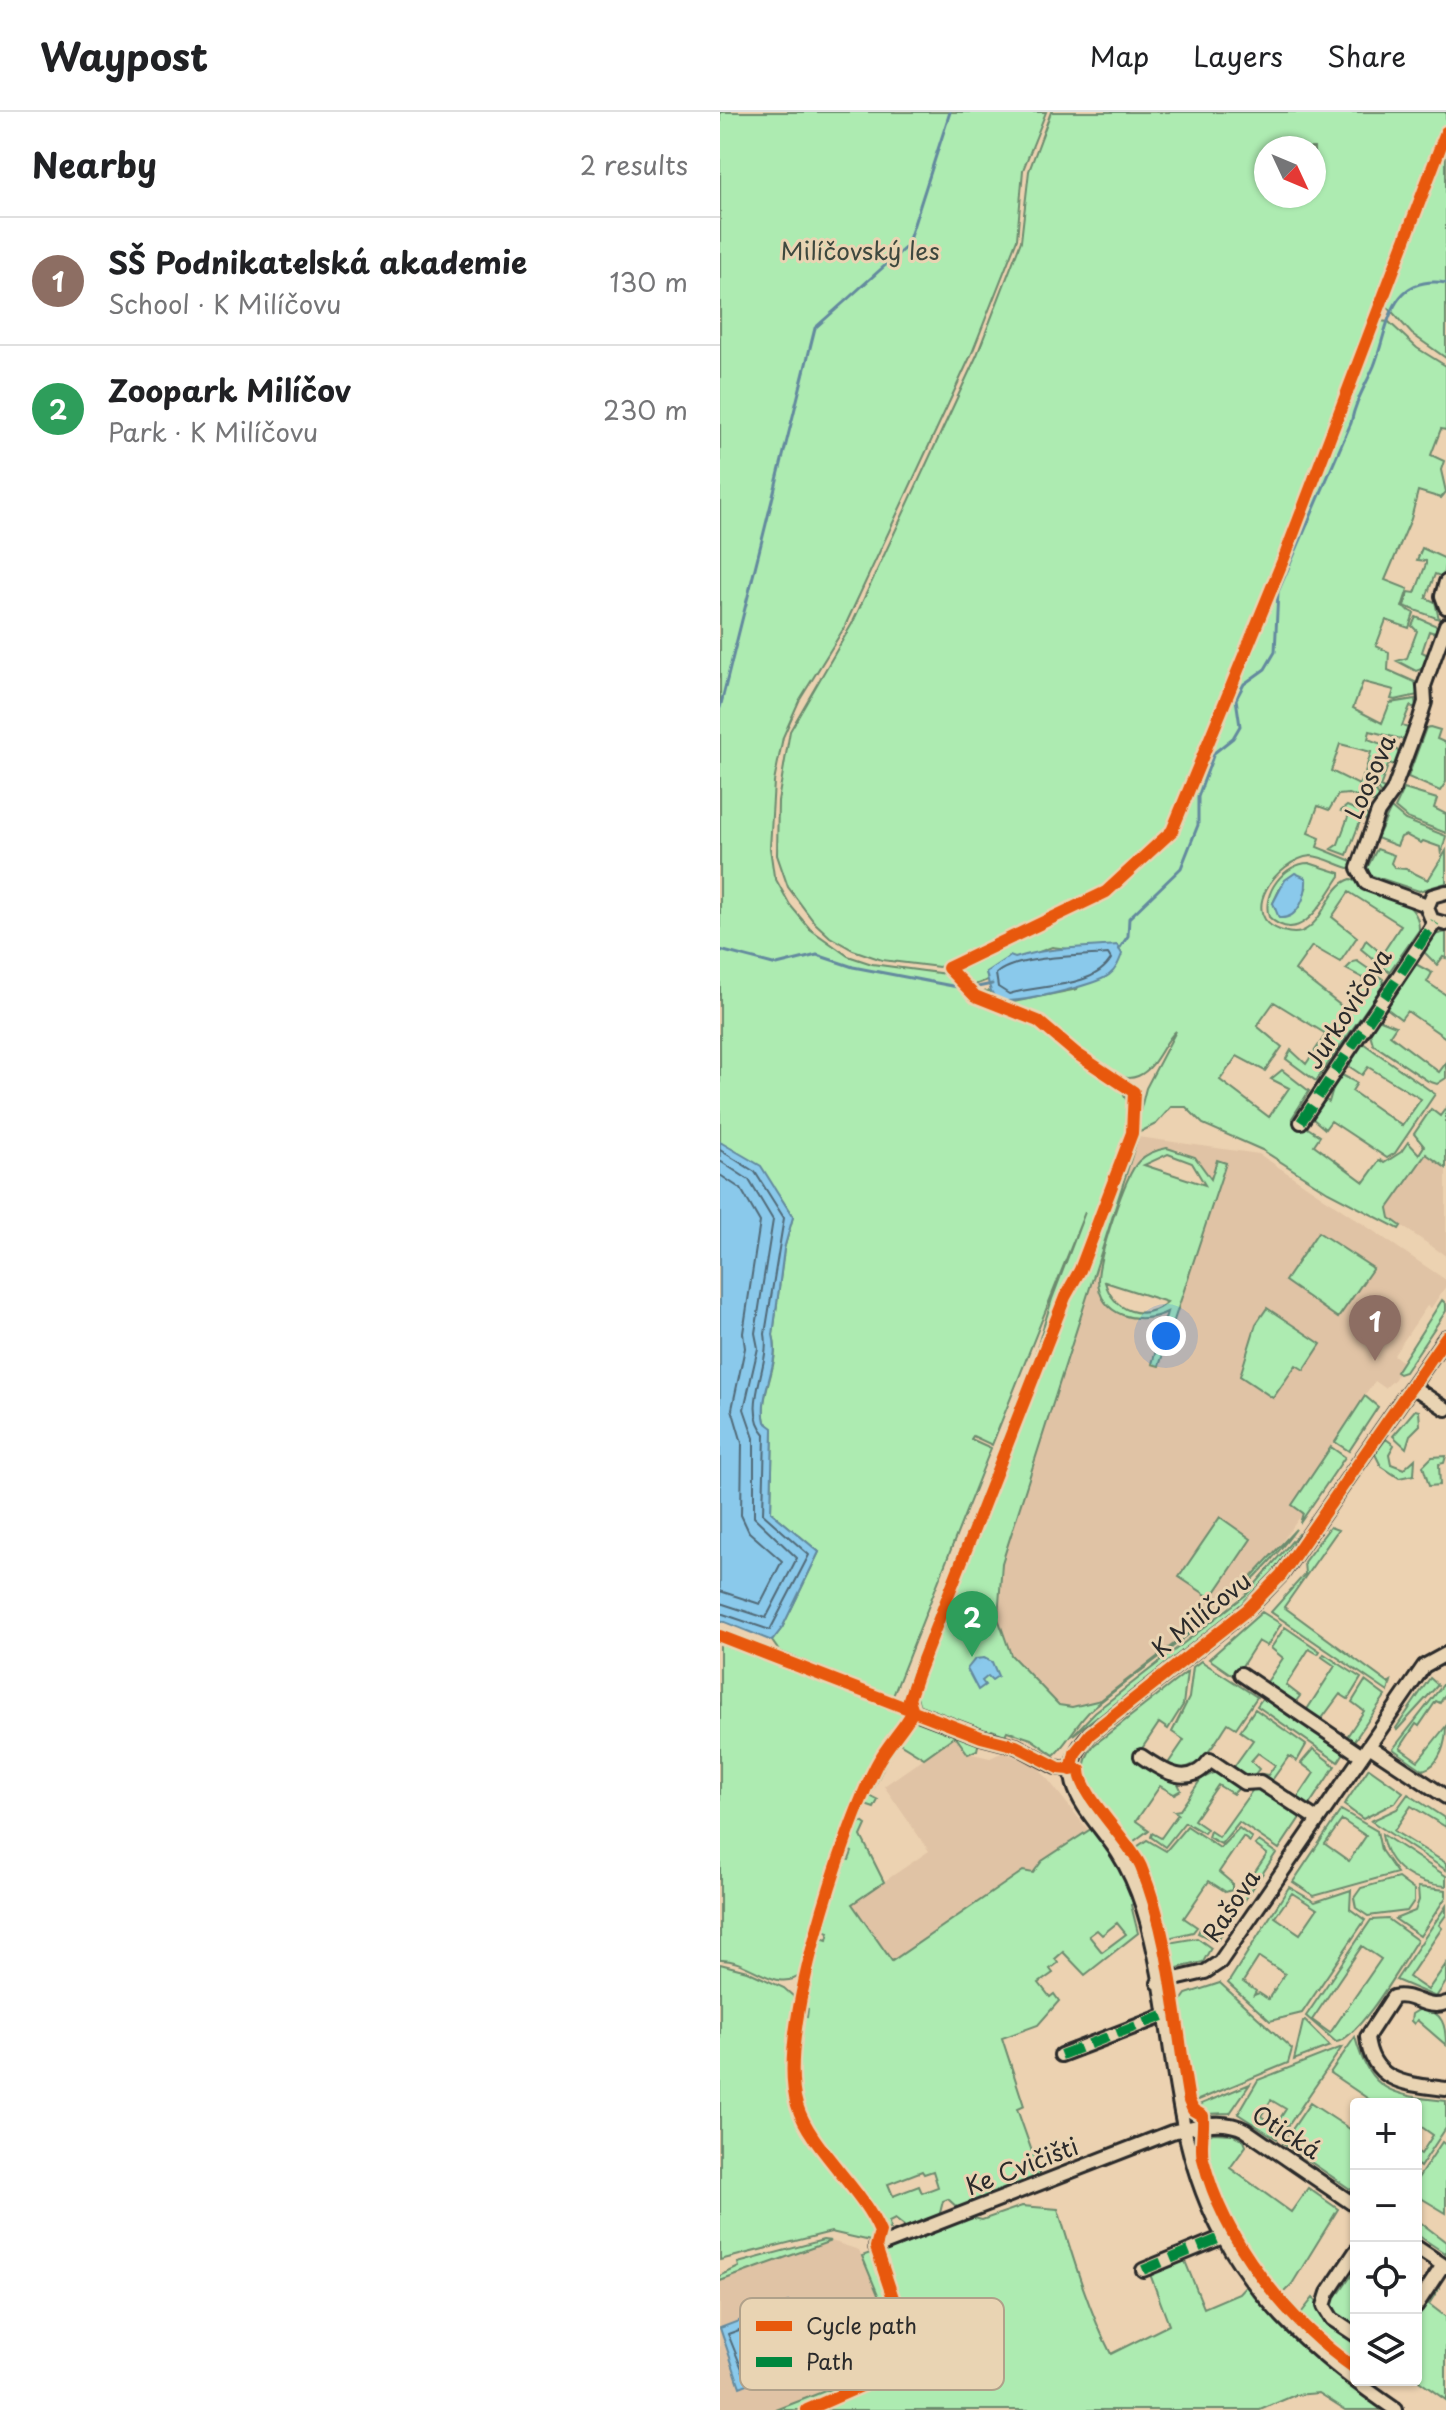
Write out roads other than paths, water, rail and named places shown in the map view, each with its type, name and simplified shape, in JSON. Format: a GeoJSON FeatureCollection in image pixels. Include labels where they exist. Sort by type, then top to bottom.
{"type":"FeatureCollection","features":[{"type":"Feature","properties":{"kind":"street"},"geometry":{"type":"LineString","coordinates":[[1446,582],[1442,596],[1446,607]]}},
{"type":"Feature","properties":{"kind":"street","name":"Loosova"},"geometry":{"type":"LineString","coordinates":[[1427,905],[1366,883],[1358,868],[1378,812],[1393,791],[1420,718],[1425,702],[1424,686],[1446,625]]}},
{"type":"Feature","properties":{"kind":"street"},"geometry":{"type":"LineString","coordinates":[[1427,905],[1435,894],[1446,892]]}},
{"type":"Feature","properties":{"kind":"street","name":"Jurkovičova"},"geometry":{"type":"LineString","coordinates":[[1301,1122],[1440,923],[1428,915],[1427,905]]}},
{"type":"Feature","properties":{"kind":"street","name":"K Milíčovu"},"geometry":{"type":"LineString","coordinates":[[1071,1770],[1075,1753],[1090,1734],[1247,1610],[1281,1575],[1446,1337]]}},
{"type":"Feature","properties":{"kind":"street"},"geometry":{"type":"LineString","coordinates":[[1413,1387],[1446,1409]]}},
{"type":"Feature","properties":{"kind":"street","name":"Rašova"},"geometry":{"type":"LineString","coordinates":[[1158,1983],[1216,1967],[1424,1666],[1446,1654]]}},
{"type":"Feature","properties":{"kind":"street"},"geometry":{"type":"LineString","coordinates":[[1241,1674],[1446,1797]]}},
{"type":"Feature","properties":{"kind":"street"},"geometry":{"type":"LineString","coordinates":[[913,1711],[981,1737],[1016,1746],[1056,1767],[1071,1770],[1078,1797],[1120,1855],[1133,1882],[1148,1929],[1184,2129],[1196,2176],[1223,2237],[1271,2305],[1300,2337],[1338,2370],[1396,2410]]}},
{"type":"Feature","properties":{"kind":"street"},"geometry":{"type":"LineString","coordinates":[[1141,1756],[1163,1771],[1184,1776],[1198,1774],[1210,1760],[1244,1783],[1260,1782],[1318,1820]]}},
{"type":"Feature","properties":{"kind":"street"},"geometry":{"type":"LineString","coordinates":[[1446,2004],[1433,2006],[1401,1995],[1390,2000],[1368,2032],[1370,2051],[1391,2080],[1446,2089]]}},
{"type":"Feature","properties":{"kind":"street"},"geometry":{"type":"LineString","coordinates":[[1061,2055],[1163,2016]]}},
{"type":"Feature","properties":{"kind":"street","name":"Otická"},"geometry":{"type":"LineString","coordinates":[[1184,2129],[1233,2124],[1350,2202]]}},
{"type":"Feature","properties":{"kind":"street","name":"Ke Cvičišti"},"geometry":{"type":"LineString","coordinates":[[876,2247],[1184,2129]]}},
{"type":"Feature","properties":{"kind":"street"},"geometry":{"type":"LineString","coordinates":[[1143,2270],[1223,2237]]}},
{"type":"Feature","properties":{"kind":"street"},"geometry":{"type":"LineString","coordinates":[[1422,2251],[1444,2266],[1422,2297]]}},
{"type":"Feature","properties":{"kind":"street"},"geometry":{"type":"LineString","coordinates":[[1350,2260],[1328,2293],[1324,2306],[1332,2319],[1350,2331]]}},
{"type":"Feature","properties":{"kind":"water"},"geometry":{"type":"Polygon","coordinates":[[[1295,873],[1306,878],[1303,898],[1292,915],[1279,918],[1273,903],[1285,880],[1295,873]]]}},
{"type":"Feature","properties":{"kind":"water"},"geometry":{"type":"Polygon","coordinates":[[[1117,945],[1122,954],[1114,971],[1088,984],[1053,994],[1006,1001],[996,998],[990,988],[986,972],[1010,956],[1015,958],[1053,950],[1117,945]]]}},
{"type":"Feature","properties":{"kind":"water"},"geometry":{"type":"Polygon","coordinates":[[[720,1142],[761,1166],[793,1217],[784,1249],[773,1335],[774,1356],[764,1400],[765,1422],[773,1428],[771,1512],[819,1552],[782,1628],[772,1641],[720,1620],[720,1142]]]}},
{"type":"Feature","properties":{"kind":"water"},"geometry":{"type":"Polygon","coordinates":[[[984,1658],[992,1662],[998,1676],[992,1680],[988,1676],[982,1681],[985,1685],[978,1690],[967,1669],[975,1659],[984,1658]]]}},
{"type":"Feature","properties":{"kind":"water"},"geometry":{"type":"Polygon","coordinates":[[[740,2320],[740,2387],[720,2328],[740,2320]]]}},
{"type":"Feature","properties":{"kind":"waterway"},"geometry":{"type":"LineString","coordinates":[[720,708],[815,328],[907,246],[950,112]]}},
{"type":"Feature","properties":{"kind":"waterway"},"geometry":{"type":"LineString","coordinates":[[1119,949],[1128,936],[1129,918],[1181,868],[1198,825],[1198,797],[1214,753],[1233,738],[1240,726],[1236,699],[1244,684],[1265,669],[1275,652],[1278,592],[1351,423],[1394,307],[1412,287],[1427,282],[1446,283]]}},
{"type":"Feature","properties":{"kind":"waterway"},"geometry":{"type":"LineString","coordinates":[[720,950],[777,965],[817,955],[853,967],[968,989],[992,984]]}},
{"type":"Feature","properties":{"kind":"place","name":"SŠ Podnikatelská akademie"},"geometry":{"type":"Point","coordinates":[1375,1361]}},
{"type":"Feature","properties":{"kind":"place","name":"Zoopark Milíčov"},"geometry":{"type":"Point","coordinates":[972,1657]}},
{"type":"Feature","properties":{"kind":"park label","name":"Milíčovský les"},"geometry":{"type":"Point","coordinates":[860,252]}}]}
